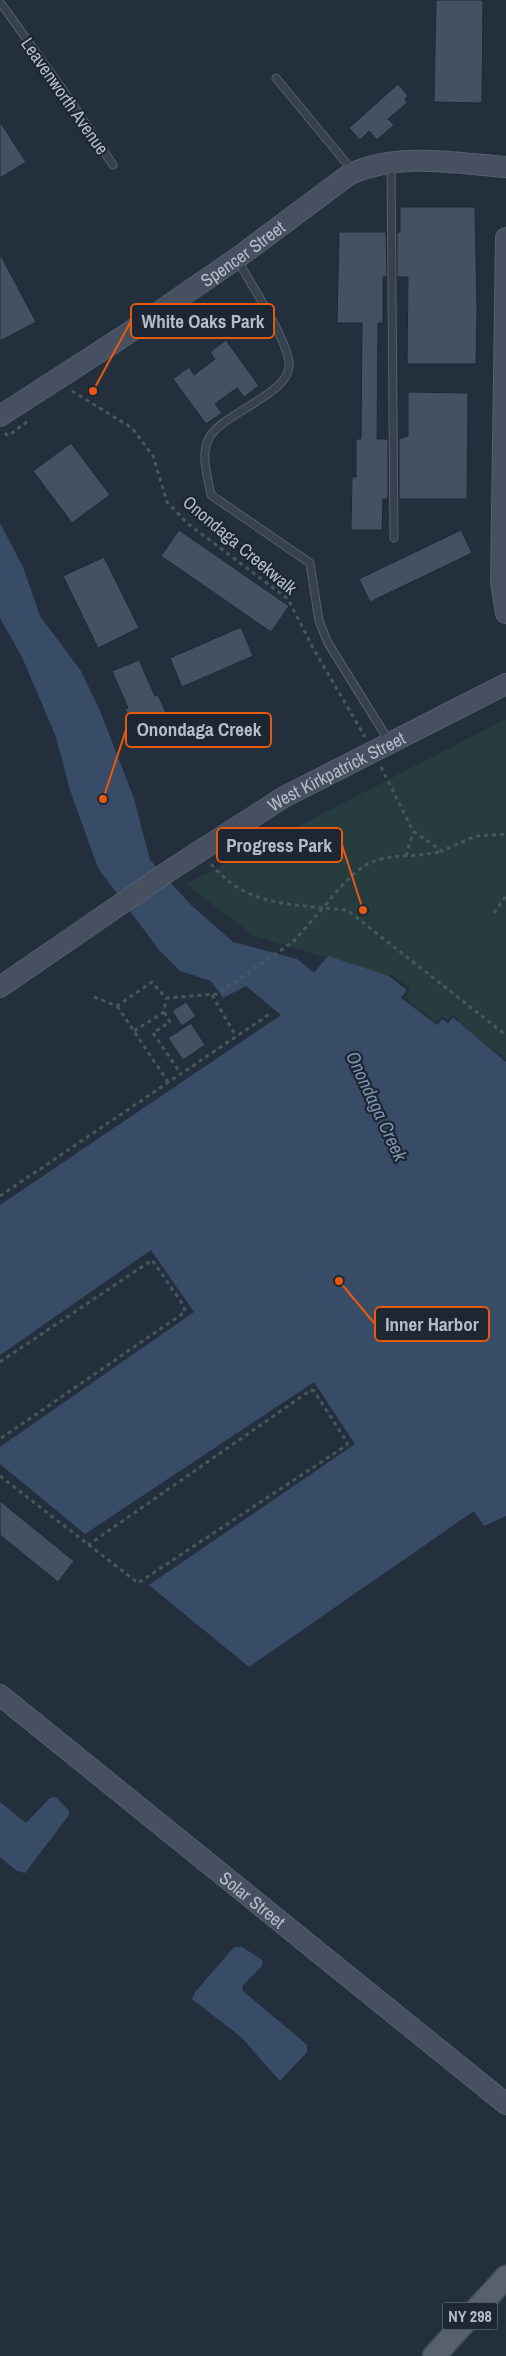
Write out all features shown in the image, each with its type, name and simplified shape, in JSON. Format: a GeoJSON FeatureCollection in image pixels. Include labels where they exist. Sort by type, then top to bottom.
{"type":"FeatureCollection","features":[{"type":"Feature","properties":{"kind":"main road","name":"NY 298"},"geometry":{"type":"LineString","coordinates":[[434,2356],[506,2277]]}},
{"type":"Feature","properties":{"kind":"street","name":"Spencer Street"},"geometry":{"type":"LineString","coordinates":[[0,416],[124,336],[236,259],[354,172],[368,166],[391,161],[408,160],[506,167]]}},
{"type":"Feature","properties":{"kind":"street"},"geometry":{"type":"LineString","coordinates":[[506,238],[501,582],[506,613]]}},
{"type":"Feature","properties":{"kind":"street","name":"West Kirkpatrick Street"},"geometry":{"type":"LineString","coordinates":[[0,987],[172,869],[284,797],[506,684]]}},
{"type":"Feature","properties":{"kind":"street","name":"Solar Street"},"geometry":{"type":"LineString","coordinates":[[0,1695],[506,2104]]}},
{"type":"Feature","properties":{"kind":"lane","name":"Leavenworth Avenue"},"geometry":{"type":"LineString","coordinates":[[0,2],[68,96],[113,165]]}},
{"type":"Feature","properties":{"kind":"lane"},"geometry":{"type":"LineString","coordinates":[[276,78],[354,172]]}},
{"type":"Feature","properties":{"kind":"lane"},"geometry":{"type":"LineString","coordinates":[[391,161],[394,538]]}},
{"type":"Feature","properties":{"kind":"lane"},"geometry":{"type":"LineString","coordinates":[[236,259],[285,346],[289,368],[288,374],[276,388],[217,428],[208,439],[205,455],[211,495],[310,563],[319,621],[328,643],[382,747]]}},
{"type":"Feature","properties":{"kind":"path","name":"Onondaga Creekwalk"},"geometry":{"type":"LineString","coordinates":[[66,395],[73,390],[132,428],[153,456],[167,502],[186,523],[288,599],[313,648],[382,747],[413,832]]}},
{"type":"Feature","properties":{"kind":"path"},"geometry":{"type":"LineString","coordinates":[[8,436],[29,420]]}},
{"type":"Feature","properties":{"kind":"path"},"geometry":{"type":"LineString","coordinates":[[406,856],[413,832],[442,851]]}},
{"type":"Feature","properties":{"kind":"path"},"geometry":{"type":"LineString","coordinates":[[166,998],[217,994],[293,942],[348,878],[379,859],[423,856],[442,851],[476,836],[506,834]]}},
{"type":"Feature","properties":{"kind":"path"},"geometry":{"type":"LineString","coordinates":[[200,852],[225,881],[258,899],[347,910],[506,1035]]}},
{"type":"Feature","properties":{"kind":"path"},"geometry":{"type":"LineString","coordinates":[[494,913],[506,896]]}},
{"type":"Feature","properties":{"kind":"path"},"geometry":{"type":"LineString","coordinates":[[117,1006],[152,982],[166,998],[164,1012],[170,1022],[153,1033],[181,1074]]}},
{"type":"Feature","properties":{"kind":"path"},"geometry":{"type":"LineString","coordinates":[[212,995],[236,1036]]}},
{"type":"Feature","properties":{"kind":"path"},"geometry":{"type":"LineString","coordinates":[[94,997],[117,1006],[168,1082]]}},
{"type":"Feature","properties":{"kind":"path"},"geometry":{"type":"LineString","coordinates":[[134,1031],[164,1012]]}},
{"type":"Feature","properties":{"kind":"path"},"geometry":{"type":"LineString","coordinates":[[0,1196],[271,1013]]}},
{"type":"Feature","properties":{"kind":"path"},"geometry":{"type":"LineString","coordinates":[[0,1362],[152,1260],[184,1306],[185,1312],[0,1439]]}},
{"type":"Feature","properties":{"kind":"path"},"geometry":{"type":"LineString","coordinates":[[0,1476],[88,1545],[138,1583],[347,1445],[347,1442],[314,1391],[311,1390],[88,1545]]}},
{"type":"Feature","properties":{"kind":"green space"},"geometry":{"type":"Polygon","coordinates":[[[506,719],[506,1060],[453,1017],[448,1023],[437,1025],[401,998],[389,976],[254,936],[186,884],[506,719]]]}},
{"type":"Feature","properties":{"kind":"water"},"geometry":{"type":"Polygon","coordinates":[[[0,523],[23,567],[40,616],[81,671],[101,713],[134,799],[150,860],[191,905],[233,942],[297,959],[314,973],[328,956],[389,976],[407,990],[402,997],[437,1025],[442,1019],[448,1023],[453,1017],[506,1062],[506,1516],[484,1526],[474,1511],[249,1667],[149,1585],[355,1444],[314,1382],[85,1534],[0,1464],[0,1447],[194,1312],[151,1250],[0,1355],[0,1205],[281,1015],[246,986],[223,998],[211,981],[180,971],[159,950],[98,868],[70,790],[56,737],[22,657],[0,618],[0,523]]]}},
{"type":"Feature","properties":{"kind":"water"},"geometry":{"type":"Polygon","coordinates":[[[56,1797],[69,1811],[69,1815],[25,1873],[17,1871],[0,1857],[0,1802],[26,1823],[50,1798],[56,1797]]]}},
{"type":"Feature","properties":{"kind":"water"},"geometry":{"type":"Polygon","coordinates":[[[234,1947],[242,1947],[262,1960],[262,1966],[242,1986],[243,1991],[307,2045],[307,2052],[280,2081],[241,2037],[192,1999],[196,1991],[234,1947]]]}},
{"type":"Feature","properties":{"kind":"pier"},"geometry":{"type":"Polygon","coordinates":[[[390,974],[410,988],[405,997],[436,1022],[441,1016],[447,1020],[452,1015],[460,1020],[458,1022],[453,1017],[448,1023],[442,1019],[437,1025],[401,998],[407,990],[389,976],[390,974]]]}},
{"type":"Feature","properties":{"kind":"building"},"geometry":{"type":"Polygon","coordinates":[[[436,0],[483,0],[482,103],[434,102],[436,0]]]}},
{"type":"Feature","properties":{"kind":"building"},"geometry":{"type":"Polygon","coordinates":[[[398,84],[408,96],[405,99],[407,103],[388,119],[394,125],[377,140],[369,131],[360,140],[349,128],[398,84]]]}},
{"type":"Feature","properties":{"kind":"building"},"geometry":{"type":"Polygon","coordinates":[[[0,122],[26,162],[0,178],[0,122]]]}},
{"type":"Feature","properties":{"kind":"building"},"geometry":{"type":"Polygon","coordinates":[[[400,207],[475,207],[476,364],[407,364],[408,277],[397,277],[397,232],[400,232],[400,207]]]}},
{"type":"Feature","properties":{"kind":"building"},"geometry":{"type":"Polygon","coordinates":[[[339,232],[386,232],[387,277],[383,277],[383,323],[378,323],[377,439],[388,439],[388,499],[383,499],[382,530],[351,530],[352,477],[356,477],[356,439],[361,439],[362,323],[337,323],[339,232]]]}},
{"type":"Feature","properties":{"kind":"building"},"geometry":{"type":"Polygon","coordinates":[[[0,254],[36,322],[0,341],[0,254]]]}},
{"type":"Feature","properties":{"kind":"building"},"geometry":{"type":"Polygon","coordinates":[[[226,340],[259,386],[244,397],[237,388],[227,395],[215,404],[222,413],[206,424],[173,379],[189,367],[194,375],[215,359],[210,352],[226,340]]]}},
{"type":"Feature","properties":{"kind":"building"},"geometry":{"type":"Polygon","coordinates":[[[408,392],[468,393],[467,499],[399,499],[399,439],[408,436],[408,392]]]}},
{"type":"Feature","properties":{"kind":"building"},"geometry":{"type":"Polygon","coordinates":[[[71,443],[110,495],[72,523],[33,471],[71,443]]]}},
{"type":"Feature","properties":{"kind":"building"},"geometry":{"type":"Polygon","coordinates":[[[179,530],[289,606],[271,632],[161,556],[179,530]]]}},
{"type":"Feature","properties":{"kind":"building"},"geometry":{"type":"Polygon","coordinates":[[[461,530],[472,553],[370,602],[359,579],[461,530]]]}},
{"type":"Feature","properties":{"kind":"building"},"geometry":{"type":"Polygon","coordinates":[[[104,557],[139,628],[98,648],[63,576],[104,557]]]}},
{"type":"Feature","properties":{"kind":"building"},"geometry":{"type":"Polygon","coordinates":[[[241,627],[253,656],[182,687],[170,658],[241,627]]]}},
{"type":"Feature","properties":{"kind":"building"},"geometry":{"type":"Polygon","coordinates":[[[139,660],[155,696],[158,695],[168,717],[135,732],[125,709],[128,708],[112,671],[139,660]]]}},
{"type":"Feature","properties":{"kind":"building"},"geometry":{"type":"Polygon","coordinates":[[[186,1002],[196,1016],[182,1026],[172,1011],[186,1002]]]}},
{"type":"Feature","properties":{"kind":"building"},"geometry":{"type":"Polygon","coordinates":[[[191,1023],[205,1045],[183,1060],[168,1038],[191,1023]]]}},
{"type":"Feature","properties":{"kind":"building"},"geometry":{"type":"Polygon","coordinates":[[[0,1501],[74,1561],[58,1582],[0,1535],[0,1501]]]}},
{"type":"Feature","properties":{"kind":"place","name":"White Oaks Park"},"geometry":{"type":"Point","coordinates":[93,391]}},
{"type":"Feature","properties":{"kind":"place","name":"Onondaga Creek"},"geometry":{"type":"Point","coordinates":[103,799]}},
{"type":"Feature","properties":{"kind":"place","name":"Progress Park"},"geometry":{"type":"Point","coordinates":[363,910]}},
{"type":"Feature","properties":{"kind":"place","name":"Inner Harbor"},"geometry":{"type":"Point","coordinates":[339,1281]}}]}
